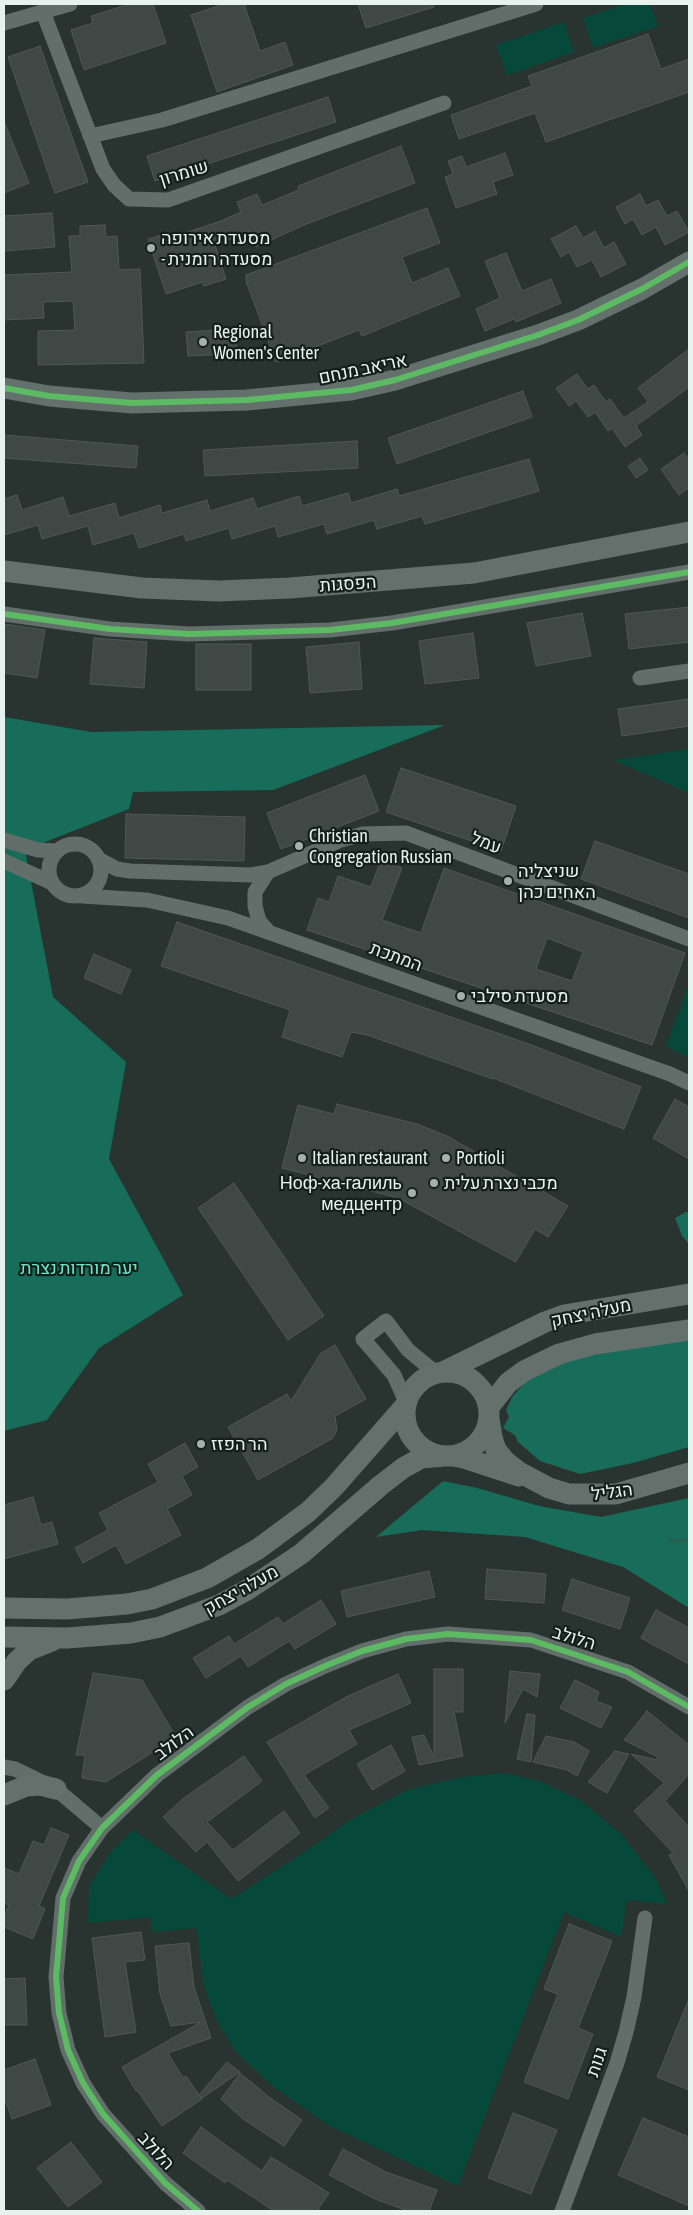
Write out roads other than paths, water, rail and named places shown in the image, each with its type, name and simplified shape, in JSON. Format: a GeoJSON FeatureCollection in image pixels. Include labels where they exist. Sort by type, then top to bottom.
{"type":"FeatureCollection","features":[{"type":"Feature","properties":{"kind":"main road","name":"אריאב מנחם"},"geometry":{"type":"LineString","coordinates":[[10,389],[90,401],[132,403],[247,400],[351,390],[403,378],[538,335],[578,320],[642,289],[689,262]]}},
{"type":"Feature","properties":{"kind":"main road","name":"הפסגות"},"geometry":{"type":"LineString","coordinates":[[4,571],[142,588],[219,591],[290,588],[474,572],[689,532]]}},
{"type":"Feature","properties":{"kind":"main road","name":"מעלה יצחק"},"geometry":{"type":"LineString","coordinates":[[440,1373],[546,1322],[564,1316],[689,1294]]}},
{"type":"Feature","properties":{"kind":"main road","name":"מעלה יצחק"},"geometry":{"type":"LineString","coordinates":[[489,1413],[508,1383],[558,1354],[594,1344],[689,1330]]}},
{"type":"Feature","properties":{"kind":"main road"},"geometry":{"type":"LineString","coordinates":[[440,1373],[458,1374],[471,1379],[481,1389],[489,1413],[485,1433],[478,1444],[465,1453],[448,1456],[431,1454],[412,1438],[405,1423],[406,1404],[417,1384],[440,1373]]}},
{"type":"Feature","properties":{"kind":"main road","name":"מעלה יצחק"},"geometry":{"type":"LineString","coordinates":[[4,1608],[67,1609],[127,1604],[152,1599],[207,1578],[258,1549],[308,1512],[334,1487],[406,1404]]}},
{"type":"Feature","properties":{"kind":"main road","name":"הגליל"},"geometry":{"type":"LineString","coordinates":[[489,1413],[492,1437],[496,1450],[519,1472],[536,1481]]}},
{"type":"Feature","properties":{"kind":"main road","name":"מעלה יצחק"},"geometry":{"type":"LineString","coordinates":[[4,1637],[67,1638],[132,1633],[160,1627],[219,1605],[254,1586],[302,1554],[380,1485],[403,1468],[421,1458],[448,1456]]}},
{"type":"Feature","properties":{"kind":"main road","name":"הגליל"},"geometry":{"type":"LineString","coordinates":[[448,1456],[464,1458],[536,1481],[569,1494],[588,1496],[616,1494],[689,1473]]}},
{"type":"Feature","properties":{"kind":"main road"},"geometry":{"type":"LineString","coordinates":[[4,1680],[17,1661],[29,1650],[44,1643],[67,1638]]}},
{"type":"Feature","properties":{"kind":"main road"},"geometry":{"type":"LineString","coordinates":[[4,1795],[26,1786],[40,1785],[56,1789]]}},
{"type":"Feature","properties":{"kind":"street"},"geometry":{"type":"LineString","coordinates":[[4,23],[70,4]]}},
{"type":"Feature","properties":{"kind":"street"},"geometry":{"type":"LineString","coordinates":[[90,136],[162,120],[536,4]]}},
{"type":"Feature","properties":{"kind":"street","name":"שומרון"},"geometry":{"type":"LineString","coordinates":[[43,12],[103,169],[114,185],[129,199],[168,200],[444,103]]}},
{"type":"Feature","properties":{"kind":"street"},"geometry":{"type":"LineString","coordinates":[[4,614],[110,629],[189,634],[330,630],[392,623],[689,572]]}},
{"type":"Feature","properties":{"kind":"street"},"geometry":{"type":"LineString","coordinates":[[640,678],[689,671]]}},
{"type":"Feature","properties":{"kind":"street","name":"עמל"},"geometry":{"type":"LineString","coordinates":[[98,859],[117,869],[130,871],[231,875],[268,872],[341,840],[363,834],[406,833],[689,940]]}},
{"type":"Feature","properties":{"kind":"street"},"geometry":{"type":"LineString","coordinates":[[4,840],[38,850],[57,850],[65,846],[83,845],[90,849],[98,859],[101,871],[100,879],[89,893],[82,896],[65,895],[57,890],[52,883],[48,866],[57,850]]}},
{"type":"Feature","properties":{"kind":"street"},"geometry":{"type":"LineString","coordinates":[[4,860],[52,883]]}},
{"type":"Feature","properties":{"kind":"street"},"geometry":{"type":"LineString","coordinates":[[267,930],[259,921],[255,906],[255,892],[268,872]]}},
{"type":"Feature","properties":{"kind":"street","name":"המתכת"},"geometry":{"type":"LineString","coordinates":[[82,896],[124,897],[182,907],[267,930],[670,1074],[689,1083]]}},
{"type":"Feature","properties":{"kind":"street"},"geometry":{"type":"LineString","coordinates":[[406,1404],[394,1375],[363,1340],[386,1321],[408,1350],[440,1373]]}},
{"type":"Feature","properties":{"kind":"street","name":"הלולב"},"geometry":{"type":"LineString","coordinates":[[198,2211],[165,2183],[103,2114],[83,2083],[68,2050],[58,2013],[56,1977],[63,1898],[79,1861],[102,1828],[157,1775],[248,1707],[286,1684],[362,1651],[406,1639],[448,1634],[532,1640],[628,1672],[689,1706]]}},
{"type":"Feature","properties":{"kind":"street"},"geometry":{"type":"LineString","coordinates":[[4,1767],[23,1773],[56,1789],[102,1828]]}},
{"type":"Feature","properties":{"kind":"street","name":"גנות"},"geometry":{"type":"LineString","coordinates":[[562,2211],[617,2063],[626,2032],[634,1997],[645,1918]]}},
{"type":"Feature","properties":{"kind":"waterway"},"geometry":{"type":"LineString","coordinates":[[671,1541],[689,1540]]}},
{"type":"Feature","properties":{"kind":"place","name":"מסעדת אירופה - מסעדה רומנית"},"geometry":{"type":"Point","coordinates":[151,248]}},
{"type":"Feature","properties":{"kind":"place","name":"Regional Women's Center"},"geometry":{"type":"Point","coordinates":[203,342]}},
{"type":"Feature","properties":{"kind":"place","name":"Christian Congregation Russian"},"geometry":{"type":"Point","coordinates":[299,846]}},
{"type":"Feature","properties":{"kind":"place","name":"שניצליה האחים כהן"},"geometry":{"type":"Point","coordinates":[508,881]}},
{"type":"Feature","properties":{"kind":"place","name":"מסעדת סילבי"},"geometry":{"type":"Point","coordinates":[461,996]}},
{"type":"Feature","properties":{"kind":"place","name":"Italian restaurant"},"geometry":{"type":"Point","coordinates":[302,1158]}},
{"type":"Feature","properties":{"kind":"place","name":"Portioli"},"geometry":{"type":"Point","coordinates":[446,1158]}},
{"type":"Feature","properties":{"kind":"place","name":"מכבי נצרת עלית"},"geometry":{"type":"Point","coordinates":[434,1183]}},
{"type":"Feature","properties":{"kind":"place","name":"Ноф-ха-галиль медцентр"},"geometry":{"type":"Point","coordinates":[412,1193]}},
{"type":"Feature","properties":{"kind":"place","name":"הר הפזז"},"geometry":{"type":"Point","coordinates":[201,1444]}},
{"type":"Feature","properties":{"kind":"park label","name":"יער מורדות נצרת"},"geometry":{"type":"Point","coordinates":[79,1268]}}]}
